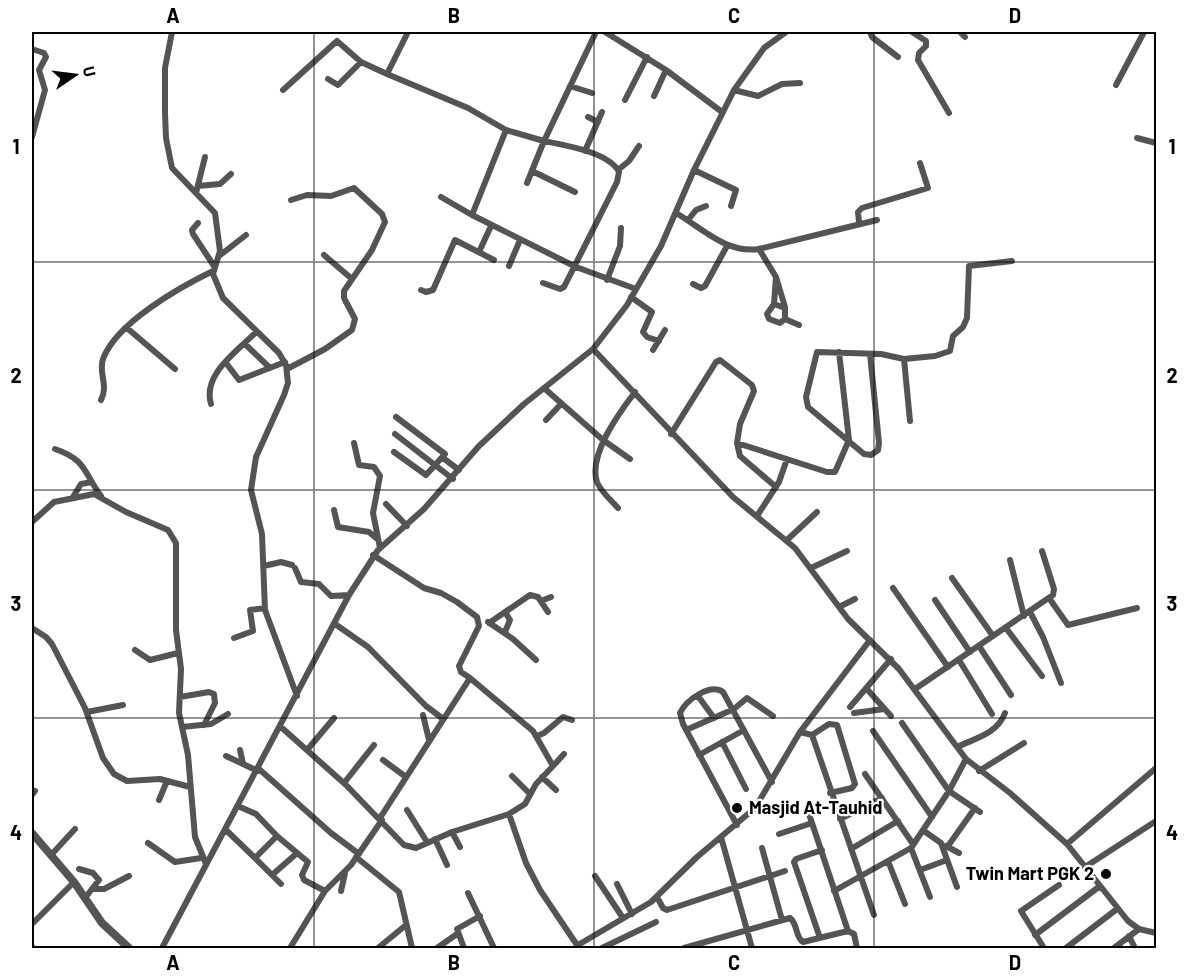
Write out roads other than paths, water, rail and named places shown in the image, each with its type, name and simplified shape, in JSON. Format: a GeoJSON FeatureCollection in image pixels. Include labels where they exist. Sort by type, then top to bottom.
{"type":"FeatureCollection","features":[{"type":"Feature","properties":{"kind":"street"},"geometry":{"type":"LineString","coordinates":[[101,399],[105,390],[102,367],[104,357],[127,328],[148,309],[214,268],[219,256],[216,217],[212,208],[172,168],[166,138],[165,68],[172,32]]}},
{"type":"Feature","properties":{"kind":"street"},"geometry":{"type":"LineString","coordinates":[[387,74],[408,32]]}},
{"type":"Feature","properties":{"kind":"street"},"geometry":{"type":"LineString","coordinates":[[527,183],[544,141],[596,32]]}},
{"type":"Feature","properties":{"kind":"street"},"geometry":{"type":"LineString","coordinates":[[605,32],[647,57],[722,112]]}},
{"type":"Feature","properties":{"kind":"street"},"geometry":{"type":"LineString","coordinates":[[618,39],[622,32]]}},
{"type":"Feature","properties":{"kind":"street"},"geometry":{"type":"LineString","coordinates":[[162,948],[204,861],[258,770],[349,595],[373,555],[453,479],[479,446],[544,388],[593,349],[632,297],[662,246],[694,170],[734,90],[764,48],[786,32]]}},
{"type":"Feature","properties":{"kind":"street"},"geometry":{"type":"LineString","coordinates":[[870,32],[872,38],[898,57]]}},
{"type":"Feature","properties":{"kind":"street"},"geometry":{"type":"LineString","coordinates":[[912,32],[926,41],[926,46],[919,53],[918,60],[949,113]]}},
{"type":"Feature","properties":{"kind":"street"},"geometry":{"type":"LineString","coordinates":[[1116,85],[1144,32]]}},
{"type":"Feature","properties":{"kind":"street"},"geometry":{"type":"LineString","coordinates":[[283,90],[337,41],[361,62],[468,108],[506,130],[585,151],[606,161],[618,170]]}},
{"type":"Feature","properties":{"kind":"street"},"geometry":{"type":"LineString","coordinates":[[32,49],[46,56],[39,70],[45,90],[32,137]]}},
{"type":"Feature","properties":{"kind":"street"},"geometry":{"type":"LineString","coordinates":[[625,100],[647,57]]}},
{"type":"Feature","properties":{"kind":"street"},"geometry":{"type":"LineString","coordinates":[[328,79],[338,85],[361,62]]}},
{"type":"Feature","properties":{"kind":"street"},"geometry":{"type":"LineString","coordinates":[[654,96],[666,70]]}},
{"type":"Feature","properties":{"kind":"street"},"geometry":{"type":"LineString","coordinates":[[734,90],[756,97],[782,84],[800,83]]}},
{"type":"Feature","properties":{"kind":"street"},"geometry":{"type":"LineString","coordinates":[[570,86],[592,93]]}},
{"type":"Feature","properties":{"kind":"street"},"geometry":{"type":"LineString","coordinates":[[585,151],[602,112]]}},
{"type":"Feature","properties":{"kind":"street"},"geometry":{"type":"LineString","coordinates":[[588,117],[598,122]]}},
{"type":"Feature","properties":{"kind":"street"},"geometry":{"type":"LineString","coordinates":[[471,215],[506,130]]}},
{"type":"Feature","properties":{"kind":"street"},"geometry":{"type":"LineString","coordinates":[[1137,138],[1156,143]]}},
{"type":"Feature","properties":{"kind":"street"},"geometry":{"type":"LineString","coordinates":[[543,283],[562,288],[576,267],[617,182],[618,170],[629,161],[639,146]]}},
{"type":"Feature","properties":{"kind":"street"},"geometry":{"type":"LineString","coordinates":[[196,193],[204,157]]}},
{"type":"Feature","properties":{"kind":"street"},"geometry":{"type":"LineString","coordinates":[[859,222],[858,212],[862,208],[928,188],[920,163]]}},
{"type":"Feature","properties":{"kind":"street"},"geometry":{"type":"LineString","coordinates":[[694,170],[736,190],[737,194],[731,206]]}},
{"type":"Feature","properties":{"kind":"street"},"geometry":{"type":"LineString","coordinates":[[532,171],[575,192]]}},
{"type":"Feature","properties":{"kind":"street"},"geometry":{"type":"LineString","coordinates":[[198,186],[220,184],[231,174]]}},
{"type":"Feature","properties":{"kind":"street"},"geometry":{"type":"LineString","coordinates":[[226,363],[239,380],[270,368],[286,365],[325,349],[352,330],[355,319],[344,294],[384,226],[382,214],[354,188],[331,196],[307,195],[291,200]]}},
{"type":"Feature","properties":{"kind":"street"},"geometry":{"type":"LineString","coordinates":[[441,197],[490,226],[576,267],[636,289]]}},
{"type":"Feature","properties":{"kind":"street"},"geometry":{"type":"LineString","coordinates":[[688,220],[696,210],[706,206]]}},
{"type":"Feature","properties":{"kind":"street"},"geometry":{"type":"LineString","coordinates":[[676,213],[727,246],[742,250],[759,249],[859,222],[877,220]]}},
{"type":"Feature","properties":{"kind":"street"},"geometry":{"type":"LineString","coordinates":[[198,224],[192,230],[193,234],[214,268],[223,298],[286,365],[288,383],[256,457],[252,480],[253,500],[262,534],[265,608],[297,696]]}},
{"type":"Feature","properties":{"kind":"street"},"geometry":{"type":"LineString","coordinates":[[479,252],[490,226]]}},
{"type":"Feature","properties":{"kind":"street"},"geometry":{"type":"LineString","coordinates":[[607,280],[620,246],[621,228]]}},
{"type":"Feature","properties":{"kind":"street"},"geometry":{"type":"LineString","coordinates":[[219,256],[246,235]]}},
{"type":"Feature","properties":{"kind":"street"},"geometry":{"type":"LineString","coordinates":[[509,266],[520,240]]}},
{"type":"Feature","properties":{"kind":"street"},"geometry":{"type":"LineString","coordinates":[[421,290],[428,292],[433,290],[453,241],[458,241],[494,260]]}},
{"type":"Feature","properties":{"kind":"street"},"geometry":{"type":"LineString","coordinates":[[693,284],[705,286],[727,246]]}},
{"type":"Feature","properties":{"kind":"street"},"geometry":{"type":"LineString","coordinates":[[759,249],[776,278],[785,308],[785,319]]}},
{"type":"Feature","properties":{"kind":"street"},"geometry":{"type":"LineString","coordinates":[[324,255],[352,279]]}},
{"type":"Feature","properties":{"kind":"street"},"geometry":{"type":"LineString","coordinates":[[870,354],[879,447],[874,453],[867,455],[810,410],[806,401],[815,353],[870,354],[904,359],[935,356],[950,351],[953,336],[963,327],[967,318],[969,266],[1012,261]]}},
{"type":"Feature","properties":{"kind":"street"},"geometry":{"type":"LineString","coordinates":[[776,278],[774,304],[769,308],[769,319],[774,323],[785,319],[799,325]]}},
{"type":"Feature","properties":{"kind":"street"},"geometry":{"type":"LineString","coordinates":[[632,297],[652,312],[643,332],[650,339],[659,341]]}},
{"type":"Feature","properties":{"kind":"street"},"geometry":{"type":"LineString","coordinates":[[774,304],[785,308]]}},
{"type":"Feature","properties":{"kind":"street"},"geometry":{"type":"LineString","coordinates":[[127,328],[175,369]]}},
{"type":"Feature","properties":{"kind":"street"},"geometry":{"type":"LineString","coordinates":[[653,350],[665,330]]}},
{"type":"Feature","properties":{"kind":"street"},"geometry":{"type":"LineString","coordinates":[[211,404],[208,390],[216,373],[256,332]]}},
{"type":"Feature","properties":{"kind":"street"},"geometry":{"type":"LineString","coordinates":[[245,344],[270,368]]}},
{"type":"Feature","properties":{"kind":"street"},"geometry":{"type":"LineString","coordinates":[[593,349],[733,497],[787,540],[811,568],[854,627],[891,659],[966,759],[1010,793],[1067,844],[1117,909],[1139,929],[1156,933]]}},
{"type":"Feature","properties":{"kind":"street"},"geometry":{"type":"LineString","coordinates":[[737,442],[832,473],[838,466],[849,440],[839,352]]}},
{"type":"Feature","properties":{"kind":"street"},"geometry":{"type":"LineString","coordinates":[[904,359],[910,421]]}},
{"type":"Feature","properties":{"kind":"street"},"geometry":{"type":"LineString","coordinates":[[671,434],[716,362],[720,360],[753,387],[753,396],[740,424],[737,442],[740,456],[776,487]]}},
{"type":"Feature","properties":{"kind":"street"},"geometry":{"type":"LineString","coordinates":[[544,388],[603,440],[630,459]]}},
{"type":"Feature","properties":{"kind":"street"},"geometry":{"type":"LineString","coordinates":[[618,508],[600,489],[595,472],[603,440],[635,392]]}},
{"type":"Feature","properties":{"kind":"street"},"geometry":{"type":"LineString","coordinates":[[546,420],[561,404]]}},
{"type":"Feature","properties":{"kind":"street"},"geometry":{"type":"LineString","coordinates":[[394,452],[426,475],[443,458],[443,452],[396,417]]}},
{"type":"Feature","properties":{"kind":"street"},"geometry":{"type":"LineString","coordinates":[[395,434],[453,479]]}},
{"type":"Feature","properties":{"kind":"street"},"geometry":{"type":"LineString","coordinates":[[354,443],[359,465],[374,467],[380,476],[373,513],[380,548]]}},
{"type":"Feature","properties":{"kind":"street"},"geometry":{"type":"LineString","coordinates":[[55,449],[79,460],[88,471],[101,496],[126,513],[168,530],[174,538],[177,557],[175,608],[182,727],[188,755],[195,837],[204,861]]}},
{"type":"Feature","properties":{"kind":"street"},"geometry":{"type":"LineString","coordinates":[[443,458],[459,471]]}},
{"type":"Feature","properties":{"kind":"street"},"geometry":{"type":"LineString","coordinates":[[757,516],[776,487],[787,459]]}},
{"type":"Feature","properties":{"kind":"street"},"geometry":{"type":"LineString","coordinates":[[73,497],[81,484],[92,482]]}},
{"type":"Feature","properties":{"kind":"street"},"geometry":{"type":"LineString","coordinates":[[32,522],[54,502],[89,494],[101,496]]}},
{"type":"Feature","properties":{"kind":"street"},"geometry":{"type":"LineString","coordinates":[[386,504],[406,526]]}},
{"type":"Feature","properties":{"kind":"street"},"geometry":{"type":"LineString","coordinates":[[334,510],[338,527],[369,532],[377,538]]}},
{"type":"Feature","properties":{"kind":"street"},"geometry":{"type":"LineString","coordinates":[[787,540],[817,512]]}},
{"type":"Feature","properties":{"kind":"street"},"geometry":{"type":"LineString","coordinates":[[811,568],[847,551]]}},
{"type":"Feature","properties":{"kind":"street"},"geometry":{"type":"LineString","coordinates":[[915,689],[1027,614],[1055,591],[1042,551]]}},
{"type":"Feature","properties":{"kind":"street"},"geometry":{"type":"LineString","coordinates":[[373,555],[424,588],[441,592],[477,617],[505,632],[536,660]]}},
{"type":"Feature","properties":{"kind":"street"},"geometry":{"type":"LineString","coordinates":[[1010,560],[1027,614],[1061,683]]}},
{"type":"Feature","properties":{"kind":"street"},"geometry":{"type":"LineString","coordinates":[[264,566],[281,562],[293,567],[301,582],[319,584],[331,596],[349,595]]}},
{"type":"Feature","properties":{"kind":"street"},"geometry":{"type":"LineString","coordinates":[[952,578],[993,636]]}},
{"type":"Feature","properties":{"kind":"street"},"geometry":{"type":"LineString","coordinates":[[893,588],[948,668]]}},
{"type":"Feature","properties":{"kind":"street"},"geometry":{"type":"LineString","coordinates":[[489,623],[513,604],[530,595],[535,595],[549,612]]}},
{"type":"Feature","properties":{"kind":"street"},"geometry":{"type":"LineString","coordinates":[[541,601],[551,597]]}},
{"type":"Feature","properties":{"kind":"street"},"geometry":{"type":"LineString","coordinates":[[1048,598],[1068,625],[1137,608]]}},
{"type":"Feature","properties":{"kind":"street"},"geometry":{"type":"LineString","coordinates":[[839,607],[855,599]]}},
{"type":"Feature","properties":{"kind":"street"},"geometry":{"type":"LineString","coordinates":[[936,600],[970,652]]}},
{"type":"Feature","properties":{"kind":"street"},"geometry":{"type":"LineString","coordinates":[[234,638],[252,633],[251,609],[265,608]]}},
{"type":"Feature","properties":{"kind":"street"},"geometry":{"type":"LineString","coordinates":[[505,612],[510,620],[505,632]]}},
{"type":"Feature","properties":{"kind":"street"},"geometry":{"type":"LineString","coordinates":[[477,617],[478,629],[459,666],[461,672],[513,712],[537,736],[553,766]]}},
{"type":"Feature","properties":{"kind":"street"},"geometry":{"type":"LineString","coordinates":[[335,624],[368,647],[426,706],[442,718]]}},
{"type":"Feature","properties":{"kind":"street"},"geometry":{"type":"LineString","coordinates":[[32,628],[52,644],[87,712],[103,758],[114,774],[127,781],[167,781],[190,787]]}},
{"type":"Feature","properties":{"kind":"street"},"geometry":{"type":"LineString","coordinates":[[1006,628],[1042,676]]}},
{"type":"Feature","properties":{"kind":"street"},"geometry":{"type":"LineString","coordinates":[[510,814],[526,863],[540,890],[579,947],[657,897],[697,857],[755,808],[800,732],[870,640]]}},
{"type":"Feature","properties":{"kind":"street"},"geometry":{"type":"LineString","coordinates":[[979,646],[1011,695]]}},
{"type":"Feature","properties":{"kind":"street"},"geometry":{"type":"LineString","coordinates":[[135,650],[150,660],[178,653]]}},
{"type":"Feature","properties":{"kind":"street"},"geometry":{"type":"LineString","coordinates":[[884,709],[852,710],[866,688],[891,659]]}},
{"type":"Feature","properties":{"kind":"street"},"geometry":{"type":"LineString","coordinates":[[959,660],[992,714]]}},
{"type":"Feature","properties":{"kind":"street"},"geometry":{"type":"LineString","coordinates":[[290,948],[326,891],[345,873],[357,856],[442,718],[470,678]]}},
{"type":"Feature","properties":{"kind":"street"},"geometry":{"type":"LineString","coordinates":[[866,688],[891,716]]}},
{"type":"Feature","properties":{"kind":"street"},"geometry":{"type":"LineString","coordinates":[[736,825],[686,730],[681,718],[681,710],[710,689],[720,689],[734,710],[772,782]]}},
{"type":"Feature","properties":{"kind":"street"},"geometry":{"type":"LineString","coordinates":[[180,697],[214,694],[214,706],[204,726]]}},
{"type":"Feature","properties":{"kind":"street"},"geometry":{"type":"LineString","coordinates":[[698,696],[714,718]]}},
{"type":"Feature","properties":{"kind":"street"},"geometry":{"type":"LineString","coordinates":[[686,730],[734,710],[747,698],[773,716]]}},
{"type":"Feature","properties":{"kind":"street"},"geometry":{"type":"LineString","coordinates":[[87,712],[123,705]]}},
{"type":"Feature","properties":{"kind":"street"},"geometry":{"type":"LineString","coordinates":[[957,747],[990,732],[1000,724],[1005,713]]}},
{"type":"Feature","properties":{"kind":"street"},"geometry":{"type":"LineString","coordinates":[[182,727],[204,726],[228,714]]}},
{"type":"Feature","properties":{"kind":"street"},"geometry":{"type":"LineString","coordinates":[[423,715],[429,740]]}},
{"type":"Feature","properties":{"kind":"street"},"geometry":{"type":"LineString","coordinates":[[537,736],[563,717],[572,720]]}},
{"type":"Feature","properties":{"kind":"street"},"geometry":{"type":"LineString","coordinates":[[307,750],[334,718]]}},
{"type":"Feature","properties":{"kind":"street"},"geometry":{"type":"LineString","coordinates":[[902,723],[949,791],[977,810],[945,845]]}},
{"type":"Feature","properties":{"kind":"street"},"geometry":{"type":"LineString","coordinates":[[800,732],[812,735],[829,724],[837,725],[855,784],[852,788],[830,793]]}},
{"type":"Feature","properties":{"kind":"street"},"geometry":{"type":"LineString","coordinates":[[280,727],[345,783],[408,848],[416,848],[452,832],[510,814],[525,804],[542,777],[564,754]]}},
{"type":"Feature","properties":{"kind":"street"},"geometry":{"type":"LineString","coordinates":[[699,755],[744,730]]}},
{"type":"Feature","properties":{"kind":"street"},"geometry":{"type":"LineString","coordinates":[[873,731],[932,817]]}},
{"type":"Feature","properties":{"kind":"street"},"geometry":{"type":"LineString","coordinates":[[812,735],[830,793],[874,915]]}},
{"type":"Feature","properties":{"kind":"street"},"geometry":{"type":"LineString","coordinates":[[722,742],[746,789]]}},
{"type":"Feature","properties":{"kind":"street"},"geometry":{"type":"LineString","coordinates":[[979,771],[1024,743]]}},
{"type":"Feature","properties":{"kind":"street"},"geometry":{"type":"LineString","coordinates":[[345,783],[374,745]]}},
{"type":"Feature","properties":{"kind":"street"},"geometry":{"type":"LineString","coordinates":[[240,750],[243,764]]}},
{"type":"Feature","properties":{"kind":"street"},"geometry":{"type":"LineString","coordinates":[[226,756],[258,770],[399,892],[412,948]]}},
{"type":"Feature","properties":{"kind":"street"},"geometry":{"type":"LineString","coordinates":[[834,891],[912,846],[949,791],[966,759]]}},
{"type":"Feature","properties":{"kind":"street"},"geometry":{"type":"LineString","coordinates":[[383,760],[406,777]]}},
{"type":"Feature","properties":{"kind":"street"},"geometry":{"type":"LineString","coordinates":[[1067,844],[1156,768]]}},
{"type":"Feature","properties":{"kind":"street"},"geometry":{"type":"LineString","coordinates":[[865,774],[898,821],[912,846],[930,897]]}},
{"type":"Feature","properties":{"kind":"street"},"geometry":{"type":"LineString","coordinates":[[512,776],[530,794]]}},
{"type":"Feature","properties":{"kind":"street"},"geometry":{"type":"LineString","coordinates":[[542,777],[556,789]]}},
{"type":"Feature","properties":{"kind":"street"},"geometry":{"type":"LineString","coordinates":[[159,800],[167,781]]}},
{"type":"Feature","properties":{"kind":"street"},"geometry":{"type":"LineString","coordinates":[[840,819],[882,798]]}},
{"type":"Feature","properties":{"kind":"street"},"geometry":{"type":"LineString","coordinates":[[238,806],[256,814],[309,864],[303,879],[326,891]]}},
{"type":"Feature","properties":{"kind":"street"},"geometry":{"type":"LineString","coordinates":[[807,808],[848,931]]}},
{"type":"Feature","properties":{"kind":"street"},"geometry":{"type":"LineString","coordinates":[[407,810],[428,842]]}},
{"type":"Feature","properties":{"kind":"street"},"geometry":{"type":"LineString","coordinates":[[851,849],[898,821]]}},
{"type":"Feature","properties":{"kind":"street"},"geometry":{"type":"LineString","coordinates":[[1085,867],[1156,821]]}},
{"type":"Feature","properties":{"kind":"street"},"geometry":{"type":"LineString","coordinates":[[779,834],[812,823]]}},
{"type":"Feature","properties":{"kind":"street"},"geometry":{"type":"LineString","coordinates":[[52,854],[75,829]]}},
{"type":"Feature","properties":{"kind":"street"},"geometry":{"type":"LineString","coordinates":[[225,829],[281,884]]}},
{"type":"Feature","properties":{"kind":"street"},"geometry":{"type":"LineString","coordinates":[[924,831],[959,853]]}},
{"type":"Feature","properties":{"kind":"street"},"geometry":{"type":"LineString","coordinates":[[452,832],[460,847]]}},
{"type":"Feature","properties":{"kind":"street"},"geometry":{"type":"LineString","coordinates":[[32,833],[74,882],[111,934],[129,948]]}},
{"type":"Feature","properties":{"kind":"street"},"geometry":{"type":"LineString","coordinates":[[255,858],[277,836]]}},
{"type":"Feature","properties":{"kind":"street"},"geometry":{"type":"LineString","coordinates":[[721,837],[752,948]]}},
{"type":"Feature","properties":{"kind":"street"},"geometry":{"type":"LineString","coordinates":[[435,839],[447,865]]}},
{"type":"Feature","properties":{"kind":"street"},"geometry":{"type":"LineString","coordinates":[[148,843],[175,862],[204,861]]}},
{"type":"Feature","properties":{"kind":"street"},"geometry":{"type":"LineString","coordinates":[[945,845],[947,860],[957,887]]}},
{"type":"Feature","properties":{"kind":"street"},"geometry":{"type":"LineString","coordinates":[[762,848],[782,920]]}},
{"type":"Feature","properties":{"kind":"street"},"geometry":{"type":"LineString","coordinates":[[820,938],[794,862],[796,859],[822,850]]}},
{"type":"Feature","properties":{"kind":"street"},"geometry":{"type":"LineString","coordinates":[[272,875],[296,854]]}},
{"type":"Feature","properties":{"kind":"street"},"geometry":{"type":"LineString","coordinates":[[920,870],[947,860]]}},
{"type":"Feature","properties":{"kind":"street"},"geometry":{"type":"LineString","coordinates":[[888,861],[905,904]]}},
{"type":"Feature","properties":{"kind":"street"},"geometry":{"type":"LineString","coordinates":[[79,869],[96,876],[98,882],[85,898]]}},
{"type":"Feature","properties":{"kind":"street"},"geometry":{"type":"LineString","coordinates":[[657,897],[663,908],[667,910],[785,871]]}},
{"type":"Feature","properties":{"kind":"street"},"geometry":{"type":"LineString","coordinates":[[341,891],[345,873]]}},
{"type":"Feature","properties":{"kind":"street"},"geometry":{"type":"LineString","coordinates":[[94,889],[104,889],[129,876]]}},
{"type":"Feature","properties":{"kind":"street"},"geometry":{"type":"LineString","coordinates":[[596,876],[623,918]]}},
{"type":"Feature","properties":{"kind":"street"},"geometry":{"type":"LineString","coordinates":[[32,924],[74,882]]}},
{"type":"Feature","properties":{"kind":"street"},"geometry":{"type":"LineString","coordinates":[[617,884],[632,914]]}},
{"type":"Feature","properties":{"kind":"street"},"geometry":{"type":"LineString","coordinates":[[1044,948],[1022,916],[1022,909],[1059,885]]}},
{"type":"Feature","properties":{"kind":"street"},"geometry":{"type":"LineString","coordinates":[[1035,935],[1100,886]]}},
{"type":"Feature","properties":{"kind":"street"},"geometry":{"type":"LineString","coordinates":[[468,893],[494,948]]}},
{"type":"Feature","properties":{"kind":"street"},"geometry":{"type":"LineString","coordinates":[[1066,948],[1117,909]]}},
{"type":"Feature","properties":{"kind":"street"},"geometry":{"type":"LineString","coordinates":[[464,948],[457,929],[480,916]]}},
{"type":"Feature","properties":{"kind":"street"},"geometry":{"type":"LineString","coordinates":[[684,948],[782,920],[793,920],[801,941],[848,931],[854,934],[857,948]]}},
{"type":"Feature","properties":{"kind":"street"},"geometry":{"type":"LineString","coordinates":[[602,948],[656,922]]}},
{"type":"Feature","properties":{"kind":"street"},"geometry":{"type":"LineString","coordinates":[[378,948],[406,925]]}},
{"type":"Feature","properties":{"kind":"street"},"geometry":{"type":"LineString","coordinates":[[1114,948],[1139,929]]}},
{"type":"Feature","properties":{"kind":"street"},"geometry":{"type":"LineString","coordinates":[[437,948],[457,934]]}},
{"type":"Feature","properties":{"kind":"street"},"geometry":{"type":"LineString","coordinates":[[1129,936],[1135,948]]}},
{"type":"Feature","properties":{"kind":"place","name":"Masjid At-Tauhid"},"geometry":{"type":"Point","coordinates":[737,808]}},
{"type":"Feature","properties":{"kind":"place","name":"Twin Mart PGK 2"},"geometry":{"type":"Point","coordinates":[1106,874]}}]}
